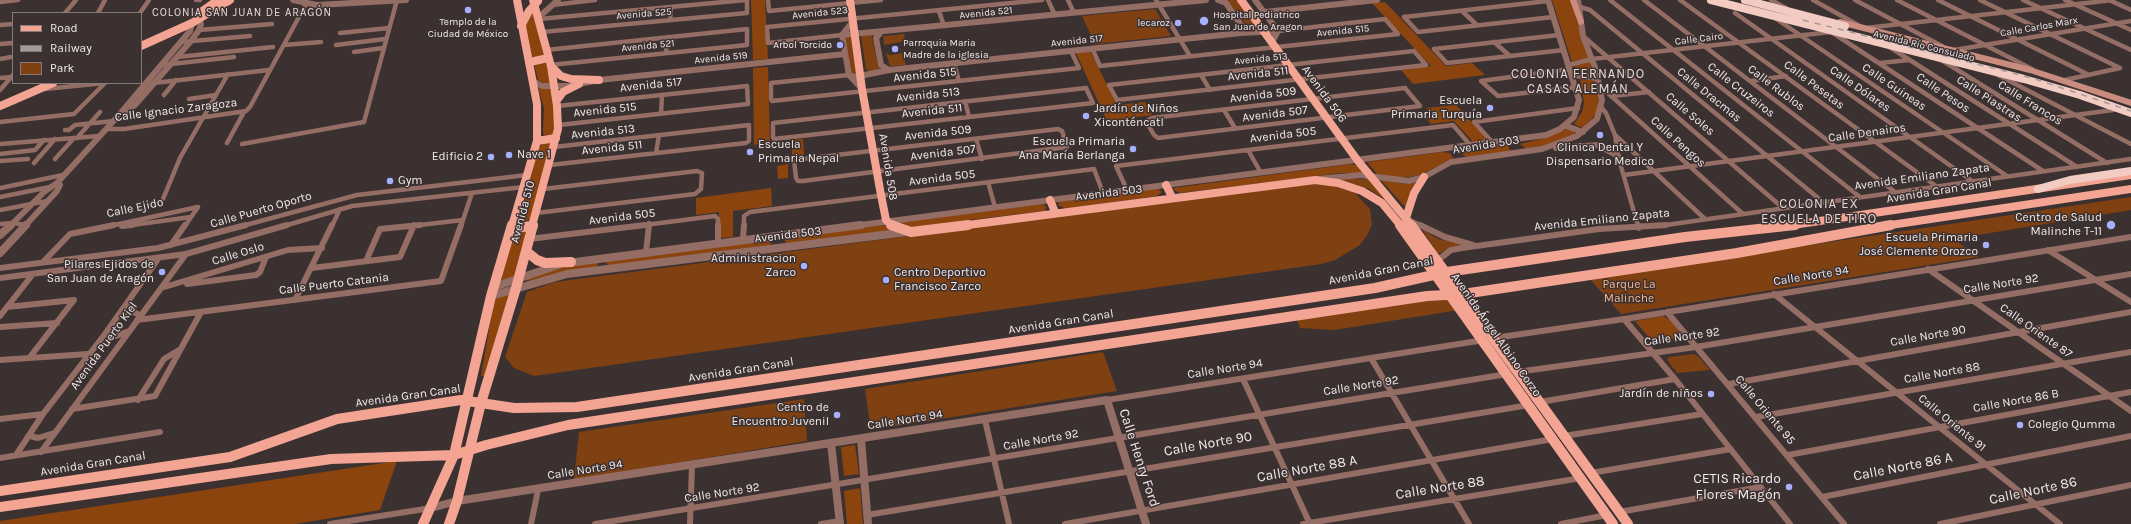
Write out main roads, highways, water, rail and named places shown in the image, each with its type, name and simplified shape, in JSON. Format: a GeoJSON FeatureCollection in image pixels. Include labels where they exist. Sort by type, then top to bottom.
{"type":"FeatureCollection","features":[{"type":"Feature","properties":{"kind":"highway","name":"Avenida Río Consulado"},"geometry":{"type":"LineString","coordinates":[[1711,0],[1807,25]]}},
{"type":"Feature","properties":{"kind":"highway","name":"Avenida Río Consulado"},"geometry":{"type":"LineString","coordinates":[[1744,0],[1823,19]]}},
{"type":"Feature","properties":{"kind":"highway"},"geometry":{"type":"LineString","coordinates":[[1823,19],[2051,79],[2131,106]]}},
{"type":"Feature","properties":{"kind":"highway"},"geometry":{"type":"LineString","coordinates":[[1807,25],[2030,80],[2092,99],[2131,114]]}},
{"type":"Feature","properties":{"kind":"highway"},"geometry":{"type":"LineString","coordinates":[[2038,188],[2070,180],[2131,171]]}},
{"type":"Feature","properties":{"kind":"main road"},"geometry":{"type":"LineString","coordinates":[[142,40],[176,25],[204,10],[218,0]]}},
{"type":"Feature","properties":{"kind":"main road"},"geometry":{"type":"LineString","coordinates":[[142,46],[196,22],[230,0]]}},
{"type":"Feature","properties":{"kind":"main road"},"geometry":{"type":"LineString","coordinates":[[516,0],[522,16]]}},
{"type":"Feature","properties":{"kind":"main road","name":"Avenida 506"},"geometry":{"type":"LineString","coordinates":[[1241,0],[1358,161]]}},
{"type":"Feature","properties":{"kind":"main road"},"geometry":{"type":"LineString","coordinates":[[1572,0],[1581,22]]}},
{"type":"Feature","properties":{"kind":"main road"},"geometry":{"type":"LineString","coordinates":[[522,16],[536,1]]}},
{"type":"Feature","properties":{"kind":"main road","name":"Avenida 510"},"geometry":{"type":"LineString","coordinates":[[449,524],[457,501],[481,403],[519,278],[550,165],[559,124],[554,86],[536,1]]}},
{"type":"Feature","properties":{"kind":"main road","name":"Avenida 508"},"geometry":{"type":"LineString","coordinates":[[850,1],[862,90],[886,220],[899,229],[911,232]]}},
{"type":"Feature","properties":{"kind":"main road"},"geometry":{"type":"LineString","coordinates":[[522,16],[539,18]]}},
{"type":"Feature","properties":{"kind":"main road","name":"Avenida 510"},"geometry":{"type":"LineString","coordinates":[[423,524],[454,455],[493,292],[537,141],[537,104],[530,62],[521,26],[522,16]]}},
{"type":"Feature","properties":{"kind":"main road","name":"Avenida Río Consulado"},"geometry":{"type":"LineString","coordinates":[[1823,19],[1864,28],[2043,74],[2131,103]]}},
{"type":"Feature","properties":{"kind":"main road","name":"Avenida Río Consulado"},"geometry":{"type":"LineString","coordinates":[[1807,25],[2066,93],[2131,117]]}},
{"type":"Feature","properties":{"kind":"main road"},"geometry":{"type":"LineString","coordinates":[[530,62],[549,60],[561,76],[571,80],[599,80]]}},
{"type":"Feature","properties":{"kind":"main road"},"geometry":{"type":"LineString","coordinates":[[557,103],[563,92],[579,84]]}},
{"type":"Feature","properties":{"kind":"main road"},"geometry":{"type":"LineString","coordinates":[[0,100],[39,86]]}},
{"type":"Feature","properties":{"kind":"main road"},"geometry":{"type":"LineString","coordinates":[[0,106],[39,86]]}},
{"type":"Feature","properties":{"kind":"main road"},"geometry":{"type":"LineString","coordinates":[[537,141],[556,138]]}},
{"type":"Feature","properties":{"kind":"main road","name":"Avenida Ángel Albino Corzo"},"geometry":{"type":"LineString","coordinates":[[1358,161],[1406,218],[1438,260],[1452,296],[1518,372],[1628,524]]}},
{"type":"Feature","properties":{"kind":"main road","name":"Avenida Gran Canal"},"geometry":{"type":"LineString","coordinates":[[0,491],[230,456],[337,419],[461,400],[537,409],[577,407],[1375,288],[1442,273],[1685,237],[1819,222],[2131,175]]}},
{"type":"Feature","properties":{"kind":"main road"},"geometry":{"type":"LineString","coordinates":[[1406,218],[1414,193],[1424,177]]}},
{"type":"Feature","properties":{"kind":"main road","name":"Avenida Ángel Albino Corzo"},"geometry":{"type":"LineString","coordinates":[[1315,180],[1351,186],[1382,203],[1442,273],[1463,294],[1507,374],[1613,524]]}},
{"type":"Feature","properties":{"kind":"main road","name":"Avenida 503"},"geometry":{"type":"LineString","coordinates":[[911,232],[1055,212],[1315,180]]}},
{"type":"Feature","properties":{"kind":"main road"},"geometry":{"type":"LineString","coordinates":[[1166,185],[1172,197]]}},
{"type":"Feature","properties":{"kind":"main road"},"geometry":{"type":"LineString","coordinates":[[0,507],[331,459],[454,455],[470,449],[568,425],[662,410],[1419,297],[1452,296],[1737,253],[1875,227],[2131,189]]}},
{"type":"Feature","properties":{"kind":"main road"},"geometry":{"type":"LineString","coordinates":[[1050,200],[1055,212]]}},
{"type":"Feature","properties":{"kind":"main road"},"geometry":{"type":"LineString","coordinates":[[511,228],[533,226]]}},
{"type":"Feature","properties":{"kind":"main road"},"geometry":{"type":"LineString","coordinates":[[526,251],[537,260],[545,263],[571,262]]}},
{"type":"Feature","properties":{"kind":"railway"},"geometry":{"type":"LineString","coordinates":[[1803,20],[2032,78],[2131,111]]}},
{"type":"Feature","properties":{"kind":"place","name":"Templo de la Ciudad de México"},"geometry":{"type":"Point","coordinates":[468,10]}},
{"type":"Feature","properties":{"kind":"place","name":"Hospital Pediatrico San Juan de Aragon"},"geometry":{"type":"Point","coordinates":[1204,21]}},
{"type":"Feature","properties":{"kind":"place","name":"lecaroz"},"geometry":{"type":"Point","coordinates":[1178,23]}},
{"type":"Feature","properties":{"kind":"place","name":"Arbol Torcido"},"geometry":{"type":"Point","coordinates":[840,45]}},
{"type":"Feature","properties":{"kind":"place","name":"Parroquia Maria Madre de la iglesia"},"geometry":{"type":"Point","coordinates":[895,49]}},
{"type":"Feature","properties":{"kind":"place","name":"Escuela Primaria Turquía"},"geometry":{"type":"Point","coordinates":[1490,108]}},
{"type":"Feature","properties":{"kind":"place","name":"Jardín de Niños Xiconténcatl"},"geometry":{"type":"Point","coordinates":[1086,116]}},
{"type":"Feature","properties":{"kind":"place","name":"Clinica Dental Y Dispensario Medico"},"geometry":{"type":"Point","coordinates":[1600,135]}},
{"type":"Feature","properties":{"kind":"place","name":"Escuela Primaria Ana María Berlanga"},"geometry":{"type":"Point","coordinates":[1133,149]}},
{"type":"Feature","properties":{"kind":"place","name":"Escuela Primaria Nepal"},"geometry":{"type":"Point","coordinates":[750,152]}},
{"type":"Feature","properties":{"kind":"place","name":"Nave 1"},"geometry":{"type":"Point","coordinates":[509,155]}},
{"type":"Feature","properties":{"kind":"place","name":"Edificio 2"},"geometry":{"type":"Point","coordinates":[491,157]}},
{"type":"Feature","properties":{"kind":"place","name":"Gym"},"geometry":{"type":"Point","coordinates":[390,181]}},
{"type":"Feature","properties":{"kind":"place","name":"Centro de Salud Malinche T-11"},"geometry":{"type":"Point","coordinates":[2111,225]}},
{"type":"Feature","properties":{"kind":"place","name":"Escuela Primaria José Clemente Orozco"},"geometry":{"type":"Point","coordinates":[1986,245]}},
{"type":"Feature","properties":{"kind":"place","name":"Administracion Zarco"},"geometry":{"type":"Point","coordinates":[804,266]}},
{"type":"Feature","properties":{"kind":"place","name":"Pilares Ejidos de San Juan de Aragón"},"geometry":{"type":"Point","coordinates":[162,272]}},
{"type":"Feature","properties":{"kind":"place","name":"Centro Deportivo Francisco Zarco"},"geometry":{"type":"Point","coordinates":[886,280]}},
{"type":"Feature","properties":{"kind":"place","name":"Jardín de niños"},"geometry":{"type":"Point","coordinates":[1711,394]}},
{"type":"Feature","properties":{"kind":"place","name":"Centro de Encuentro Juvenil"},"geometry":{"type":"Point","coordinates":[837,415]}},
{"type":"Feature","properties":{"kind":"place","name":"Colegio Qumma"},"geometry":{"type":"Point","coordinates":[2020,425]}},
{"type":"Feature","properties":{"kind":"place","name":"CETIS Ricardo Flores Magón"},"geometry":{"type":"Point","coordinates":[1789,487]}},
{"type":"Feature","properties":{"kind":"district","name":"COLONIA SAN JUAN DE ARAGÓN"},"geometry":{"type":"Point","coordinates":[242,13]}},
{"type":"Feature","properties":{"kind":"district","name":"COLONIA FERNANDO CASAS ALEMÁN"},"geometry":{"type":"Point","coordinates":[1578,82]}},
{"type":"Feature","properties":{"kind":"district","name":"COLONIA EX ESCUELA DE TIRO"},"geometry":{"type":"Point","coordinates":[1819,212]}},
{"type":"Feature","properties":{"kind":"park label","name":"Parque La Malinche"},"geometry":{"type":"Point","coordinates":[1629,292]}}]}
